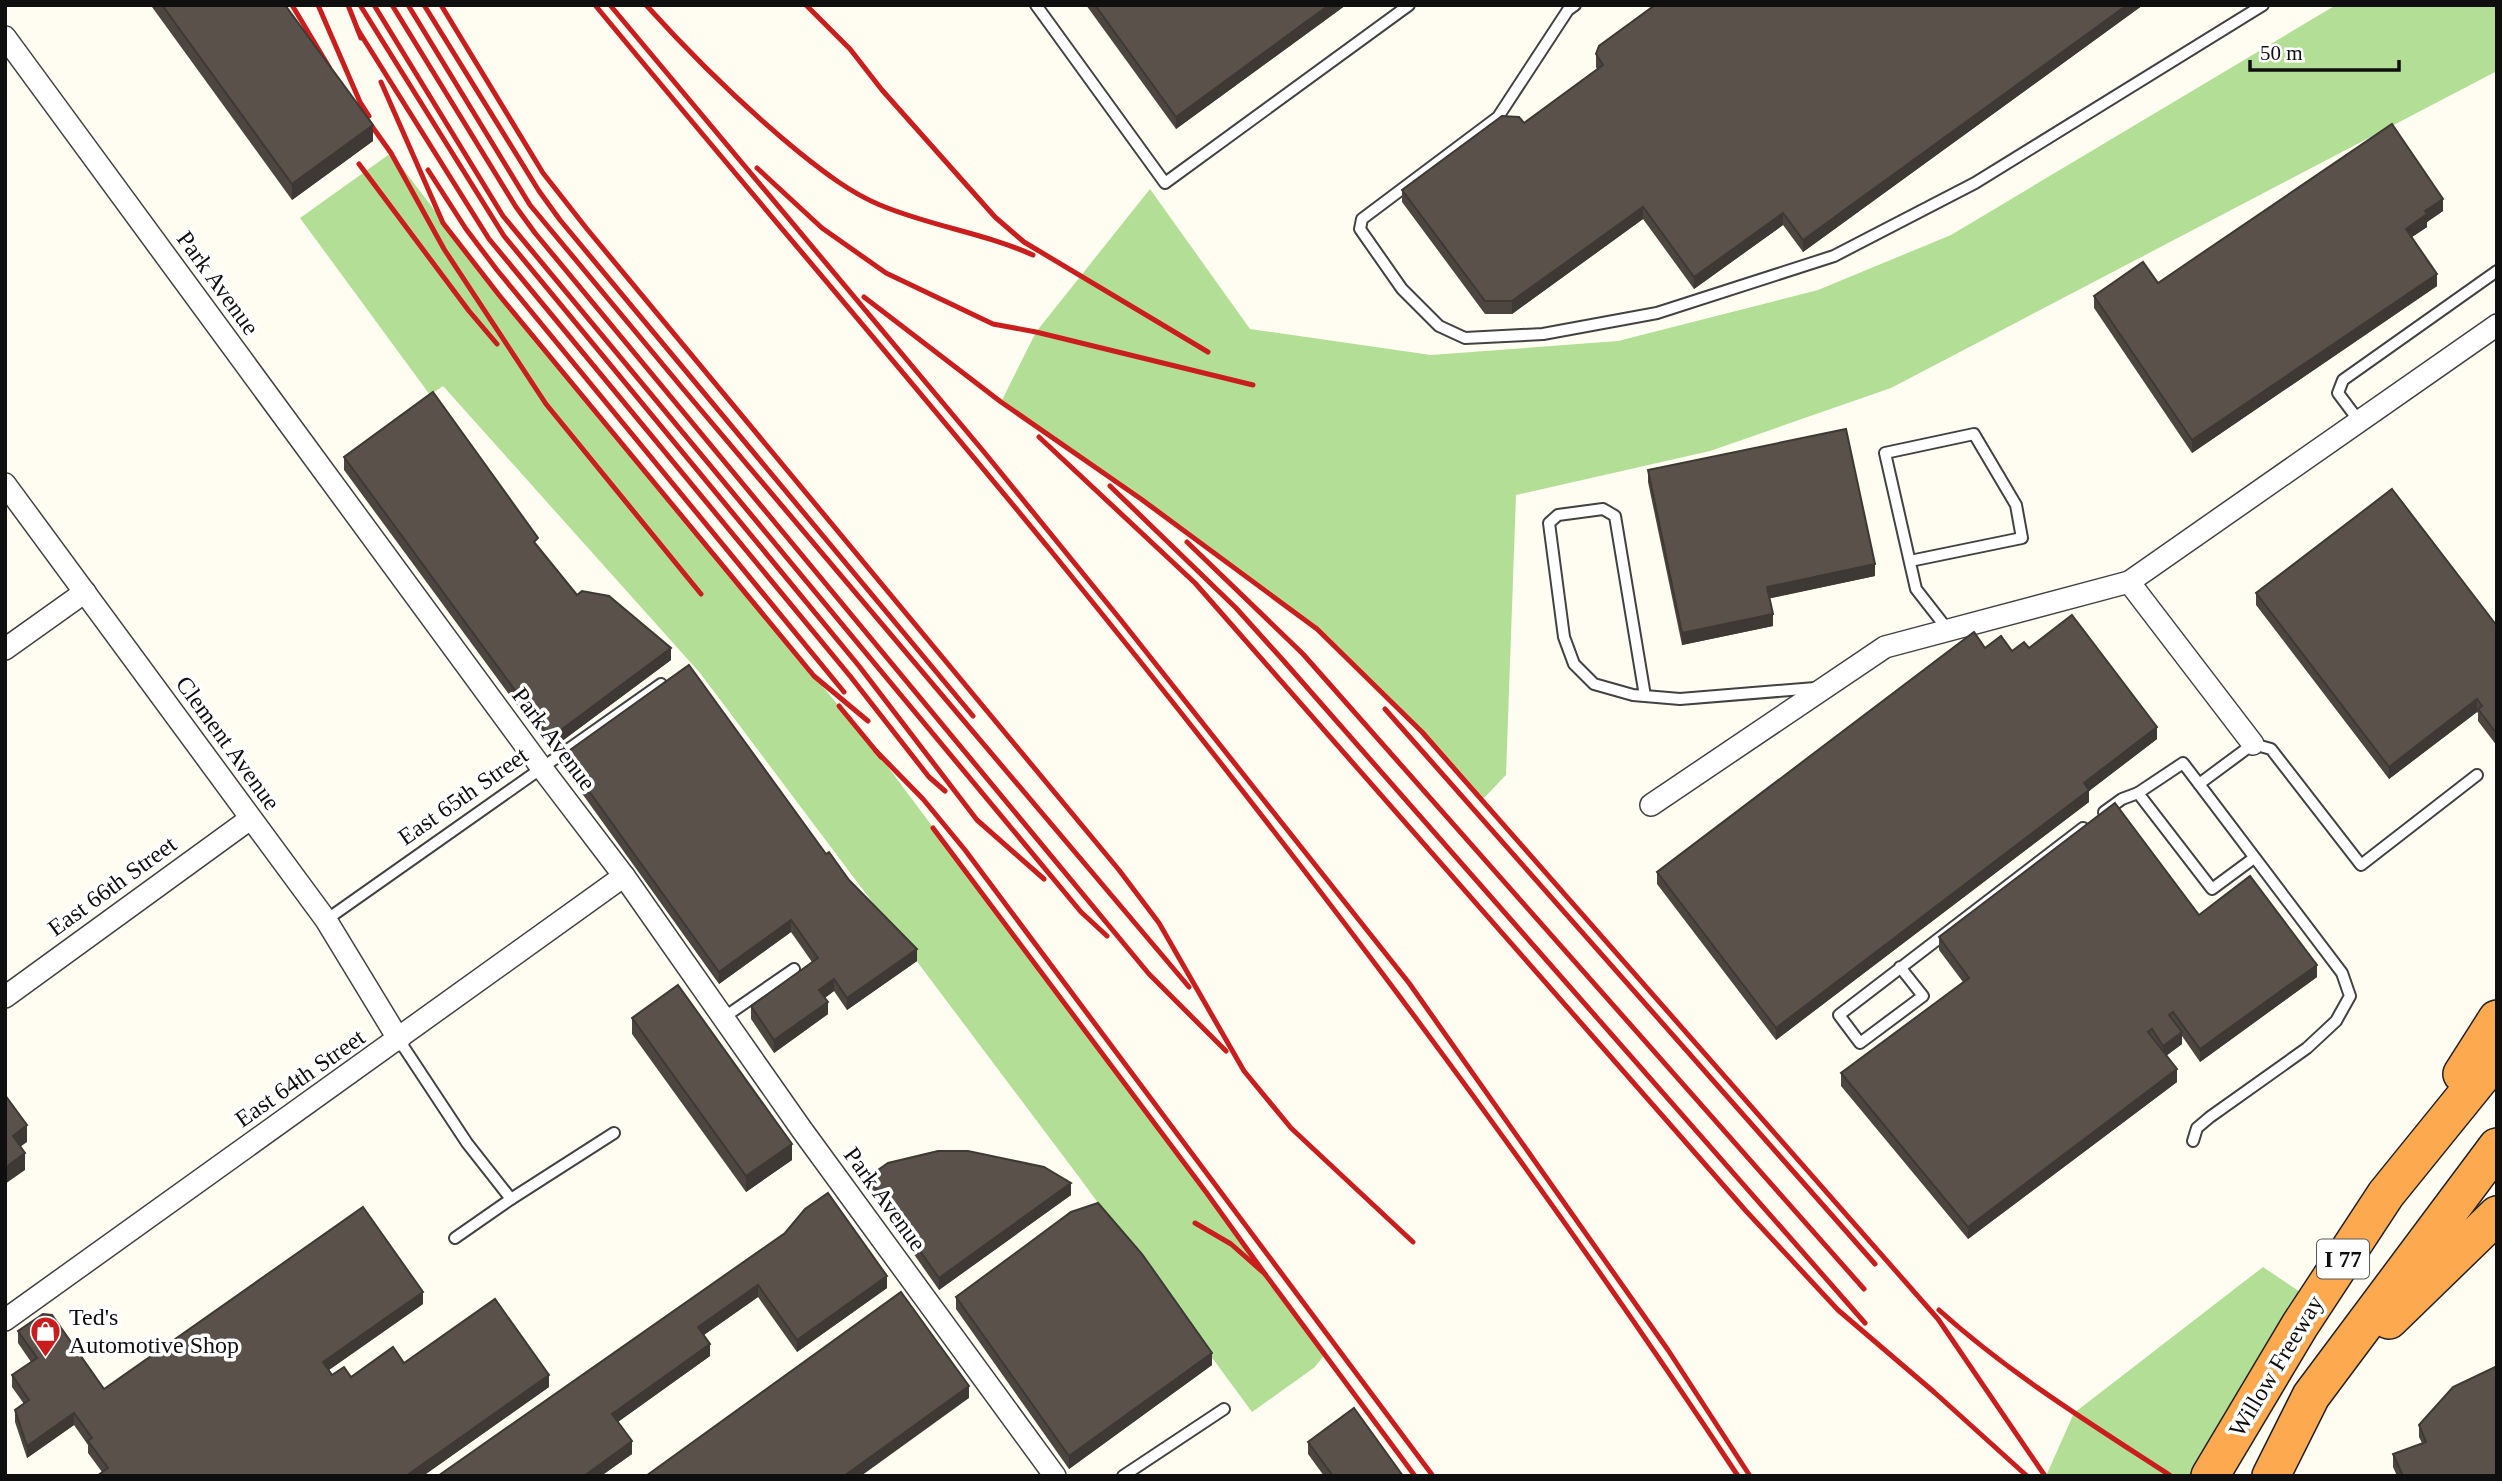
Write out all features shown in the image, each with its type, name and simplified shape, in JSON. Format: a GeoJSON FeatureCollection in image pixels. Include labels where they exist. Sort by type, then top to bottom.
{"type":"FeatureCollection","features":[{"type":"Feature","properties":{"kind":"highway"},"geometry":{"type":"LineString","coordinates":[[2386,1194],[2497,1019]]}},
{"type":"Feature","properties":{"kind":"highway","name":"Willow Freeway"},"geometry":{"type":"LineString","coordinates":[[2210,1476],[2300,1325],[2386,1194],[2497,1057]]}},
{"type":"Feature","properties":{"kind":"highway","name":"Willow Freeway"},"geometry":{"type":"LineString","coordinates":[[2271,1476],[2311,1396],[2497,1147]]}},
{"type":"Feature","properties":{"kind":"highway"},"geometry":{"type":"LineString","coordinates":[[2311,1396],[2497,1215]]}},
{"type":"Feature","properties":{"kind":"street","name":"Park Avenue"},"geometry":{"type":"LineString","coordinates":[[5,37],[624,876],[802,1130],[1055,1476]]}},
{"type":"Feature","properties":{"kind":"street"},"geometry":{"type":"LineString","coordinates":[[1651,805],[1885,647],[2129,582],[2497,325]]}},
{"type":"Feature","properties":{"kind":"street","name":"Clement Avenue"},"geometry":{"type":"LineString","coordinates":[[5,484],[326,920],[399,1040]]}},
{"type":"Feature","properties":{"kind":"street"},"geometry":{"type":"LineString","coordinates":[[2129,582],[2253,744]]}},
{"type":"Feature","properties":{"kind":"street"},"geometry":{"type":"LineString","coordinates":[[5,649],[85,592]]}},
{"type":"Feature","properties":{"kind":"street","name":"East 66th Street"},"geometry":{"type":"LineString","coordinates":[[5,996],[250,819]]}},
{"type":"Feature","properties":{"kind":"street","name":"East 64th Street"},"geometry":{"type":"LineString","coordinates":[[5,1320],[399,1040],[624,876]]}},
{"type":"Feature","properties":{"kind":"lane"},"geometry":{"type":"LineString","coordinates":[[1036,5],[1165,183],[1409,5]]}},
{"type":"Feature","properties":{"kind":"lane"},"geometry":{"type":"LineString","coordinates":[[1575,5],[1568,10],[1498,117],[1362,219],[1360,229],[1402,289],[1439,326],[1465,338],[1544,334],[1657,313],[1833,256],[1975,183],[2263,5]]}},
{"type":"Feature","properties":{"kind":"lane"},"geometry":{"type":"LineString","coordinates":[[2359,421],[2338,393],[2343,380],[2497,271]]}},
{"type":"Feature","properties":{"kind":"lane"},"geometry":{"type":"LineString","coordinates":[[1910,561],[2022,538],[2016,505],[1974,434],[1885,453],[1916,589],[1948,630]]}},
{"type":"Feature","properties":{"kind":"lane"},"geometry":{"type":"LineString","coordinates":[[1645,696],[1615,516],[1603,509],[1558,515],[1549,523],[1564,637],[1574,664],[1594,684],[1645,696],[1680,699],[1825,688]]}},
{"type":"Feature","properties":{"kind":"lane","name":"East 65th Street"},"geometry":{"type":"LineString","coordinates":[[326,920],[661,684]]}},
{"type":"Feature","properties":{"kind":"lane"},"geometry":{"type":"LineString","coordinates":[[2199,784],[2253,744],[2271,749],[2361,865],[2477,775]]}},
{"type":"Feature","properties":{"kind":"lane"},"geometry":{"type":"LineString","coordinates":[[2100,815],[2183,763],[2342,973],[2350,996],[2336,1021],[2307,1048],[2210,1117],[2197,1128],[2193,1141]]}},
{"type":"Feature","properties":{"kind":"lane"},"geometry":{"type":"LineString","coordinates":[[2138,793],[2212,889],[2254,858]]}},
{"type":"Feature","properties":{"kind":"lane"},"geometry":{"type":"LineString","coordinates":[[1900,967],[1923,996],[1860,1042],[1839,1015],[1900,967],[2089,824]]}},
{"type":"Feature","properties":{"kind":"lane"},"geometry":{"type":"LineString","coordinates":[[723,1018],[794,969]]}},
{"type":"Feature","properties":{"kind":"lane"},"geometry":{"type":"LineString","coordinates":[[399,1040],[467,1143],[511,1199]]}},
{"type":"Feature","properties":{"kind":"lane"},"geometry":{"type":"LineString","coordinates":[[455,1238],[614,1133]]}},
{"type":"Feature","properties":{"kind":"lane"},"geometry":{"type":"LineString","coordinates":[[1123,1476],[1224,1409]]}},
{"type":"Feature","properties":{"kind":"green space"},"geometry":{"type":"Polygon","coordinates":[[[2336,5],[2497,5],[2497,71],[1891,388],[1710,451],[1516,495],[1506,775],[1482,800],[1422,732],[1317,629],[1141,499],[1001,402],[1036,332],[1150,189],[1250,329],[1431,355],[1618,341],[1818,290],[1951,235],[2336,5]]]}},
{"type":"Feature","properties":{"kind":"green space"},"geometry":{"type":"Polygon","coordinates":[[[391,153],[499,295],[876,751],[1325,1354],[1315,1367],[1252,1412],[700,673],[443,386],[430,395],[300,218],[391,153]]]}},
{"type":"Feature","properties":{"kind":"green space"},"geometry":{"type":"Polygon","coordinates":[[[2263,1267],[2315,1302],[2210,1476],[2046,1476],[2074,1413],[2263,1267]]]}},
{"type":"Feature","properties":{"kind":"building"},"geometry":{"type":"Polygon","coordinates":[[[162,5],[285,5],[373,125],[292,184],[162,5]]]}},
{"type":"Feature","properties":{"kind":"building"},"geometry":{"type":"Polygon","coordinates":[[[1095,5],[1329,5],[1176,117],[1095,5]]]}},
{"type":"Feature","properties":{"kind":"building"},"geometry":{"type":"Polygon","coordinates":[[[1655,5],[2127,5],[1803,240],[1783,213],[1694,277],[1643,207],[1512,301],[1485,301],[1402,190],[1502,116],[1519,117],[1524,123],[1603,65],[1596,54],[1599,46],[1655,5]]]}},
{"type":"Feature","properties":{"kind":"building"},"geometry":{"type":"Polygon","coordinates":[[[2392,124],[2443,199],[2406,229],[2437,274],[2192,440],[2094,296],[2143,262],[2158,283],[2392,124]]]}},
{"type":"Feature","properties":{"kind":"building"},"geometry":{"type":"Polygon","coordinates":[[[433,392],[538,538],[534,542],[577,595],[582,591],[609,596],[671,648],[550,738],[344,457],[433,392]]]}},
{"type":"Feature","properties":{"kind":"building"},"geometry":{"type":"Polygon","coordinates":[[[1846,429],[1875,564],[1767,587],[1773,614],[1682,633],[1648,470],[1846,429]]]}},
{"type":"Feature","properties":{"kind":"building"},"geometry":{"type":"Polygon","coordinates":[[[2392,489],[2497,626],[2497,734],[2478,709],[2482,706],[2477,699],[2389,767],[2256,593],[2392,489]]]}},
{"type":"Feature","properties":{"kind":"building"},"geometry":{"type":"Polygon","coordinates":[[[2072,615],[2157,727],[2084,783],[2089,790],[1776,1028],[1657,872],[1974,632],[1985,648],[2001,636],[2012,651],[2024,642],[2029,648],[2072,615]]]}},
{"type":"Feature","properties":{"kind":"building"},"geometry":{"type":"Polygon","coordinates":[[[689,665],[826,854],[829,852],[849,880],[917,949],[847,998],[834,979],[819,990],[828,1002],[774,1040],[751,1006],[818,958],[791,920],[719,972],[563,755],[689,665]]]}},
{"type":"Feature","properties":{"kind":"building"},"geometry":{"type":"Polygon","coordinates":[[[2115,803],[2199,915],[2250,876],[2317,965],[2200,1049],[2173,1012],[2169,1015],[2182,1032],[2163,1046],[2152,1029],[2148,1032],[2177,1069],[1968,1227],[1841,1073],[1969,978],[1939,937],[2115,803]]]}},
{"type":"Feature","properties":{"kind":"building"},"geometry":{"type":"Polygon","coordinates":[[[678,985],[792,1144],[746,1176],[632,1018],[678,985]]]}},
{"type":"Feature","properties":{"kind":"building"},"geometry":{"type":"Polygon","coordinates":[[[5,1095],[27,1125],[13,1136],[25,1153],[5,1168],[5,1095]]]}},
{"type":"Feature","properties":{"kind":"building"},"geometry":{"type":"Polygon","coordinates":[[[938,1151],[968,1151],[1044,1167],[1071,1183],[939,1278],[868,1177],[888,1163],[938,1151]]]}},
{"type":"Feature","properties":{"kind":"building"},"geometry":{"type":"Polygon","coordinates":[[[828,1193],[887,1276],[797,1340],[758,1285],[698,1327],[710,1344],[612,1414],[632,1441],[584,1476],[438,1476],[785,1233],[805,1209],[828,1193]]]}},
{"type":"Feature","properties":{"kind":"building"},"geometry":{"type":"Polygon","coordinates":[[[1098,1203],[1142,1254],[1212,1353],[1069,1456],[956,1297],[1071,1212],[1098,1203]]]}},
{"type":"Feature","properties":{"kind":"building"},"geometry":{"type":"Polygon","coordinates":[[[363,1207],[423,1292],[323,1362],[332,1375],[344,1367],[351,1377],[393,1347],[404,1363],[495,1299],[549,1375],[406,1476],[97,1476],[108,1468],[88,1441],[92,1438],[74,1413],[27,1446],[15,1410],[29,1400],[12,1375],[37,1358],[18,1331],[43,1314],[52,1315],[104,1389],[363,1207]]]}},
{"type":"Feature","properties":{"kind":"building"},"geometry":{"type":"Polygon","coordinates":[[[901,1292],[969,1386],[844,1476],[646,1476],[901,1292]]]}},
{"type":"Feature","properties":{"kind":"building"},"geometry":{"type":"Polygon","coordinates":[[[2497,1366],[2497,1476],[2403,1476],[2393,1454],[2426,1442],[2419,1425],[2453,1387],[2497,1366]]]}},
{"type":"Feature","properties":{"kind":"building"},"geometry":{"type":"Polygon","coordinates":[[[1354,1408],[1403,1476],[1333,1476],[1308,1442],[1354,1408]]]}},
{"type":"Feature","properties":{"kind":"railway"},"geometry":{"type":"LineString","coordinates":[[292,5],[329,67]]}},
{"type":"Feature","properties":{"kind":"railway"},"geometry":{"type":"LineString","coordinates":[[318,5],[360,102],[369,116]]}},
{"type":"Feature","properties":{"kind":"railway"},"geometry":{"type":"LineString","coordinates":[[348,5],[361,38]]}},
{"type":"Feature","properties":{"kind":"railway"},"geometry":{"type":"LineString","coordinates":[[360,5],[504,236],[859,666],[977,820],[1044,879]]}},
{"type":"Feature","properties":{"kind":"railway"},"geometry":{"type":"LineString","coordinates":[[374,5],[503,216],[1081,912],[1107,936]]}},
{"type":"Feature","properties":{"kind":"railway"},"geometry":{"type":"LineString","coordinates":[[392,5],[516,207],[535,233],[1149,974],[1226,1051]]}},
{"type":"Feature","properties":{"kind":"railway"},"geometry":{"type":"LineString","coordinates":[[408,5],[530,205],[1189,987]]}},
{"type":"Feature","properties":{"kind":"railway"},"geometry":{"type":"LineString","coordinates":[[424,5],[539,191],[560,220],[973,716]]}},
{"type":"Feature","properties":{"kind":"railway"},"geometry":{"type":"LineString","coordinates":[[441,5],[543,173],[1119,870],[1159,923],[1244,1071],[1291,1128],[1413,1242]]}},
{"type":"Feature","properties":{"kind":"railway"},"geometry":{"type":"LineString","coordinates":[[595,5],[995,483],[1231,776],[1492,1121],[1658,1356],[1738,1476]]}},
{"type":"Feature","properties":{"kind":"railway"},"geometry":{"type":"LineString","coordinates":[[610,5],[984,452],[1409,983],[1668,1350],[1750,1476]]}},
{"type":"Feature","properties":{"kind":"railway"},"geometry":{"type":"LineString","coordinates":[[646,5],[701,63],[759,118],[849,189],[869,200],[918,219],[1033,255]]}},
{"type":"Feature","properties":{"kind":"railway"},"geometry":{"type":"LineString","coordinates":[[806,5],[850,49],[882,90],[995,217],[1024,242],[1208,352]]}},
{"type":"Feature","properties":{"kind":"railway"},"geometry":{"type":"LineString","coordinates":[[358,30],[489,239],[850,676],[929,777],[945,791]]}},
{"type":"Feature","properties":{"kind":"railway"},"geometry":{"type":"LineString","coordinates":[[381,82],[443,223],[499,295],[814,676],[868,721]]}},
{"type":"Feature","properties":{"kind":"railway"},"geometry":{"type":"LineString","coordinates":[[361,111],[391,153],[444,249],[546,404],[701,594]]}},
{"type":"Feature","properties":{"kind":"railway"},"geometry":{"type":"LineString","coordinates":[[359,164],[469,311],[497,344]]}},
{"type":"Feature","properties":{"kind":"railway"},"geometry":{"type":"LineString","coordinates":[[757,168],[822,228],[886,273],[993,324],[1253,385]]}},
{"type":"Feature","properties":{"kind":"railway"},"geometry":{"type":"LineString","coordinates":[[428,170],[466,229],[497,270],[844,692]]}},
{"type":"Feature","properties":{"kind":"railway"},"geometry":{"type":"LineString","coordinates":[[864,297],[1001,402],[1141,499],[1317,629],[1422,732],[1938,1319],[2045,1476]]}},
{"type":"Feature","properties":{"kind":"railway"},"geometry":{"type":"LineString","coordinates":[[1039,437],[1195,583],[1746,1211],[1838,1310],[2027,1476]]}},
{"type":"Feature","properties":{"kind":"railway"},"geometry":{"type":"LineString","coordinates":[[1110,486],[1236,608],[1865,1323]]}},
{"type":"Feature","properties":{"kind":"railway"},"geometry":{"type":"LineString","coordinates":[[1187,542],[1303,654],[1864,1289]]}},
{"type":"Feature","properties":{"kind":"railway"},"geometry":{"type":"LineString","coordinates":[[839,706],[881,757]]}},
{"type":"Feature","properties":{"kind":"railway"},"geometry":{"type":"LineString","coordinates":[[1385,709],[1875,1264]]}},
{"type":"Feature","properties":{"kind":"railway"},"geometry":{"type":"LineString","coordinates":[[876,751],[923,799],[965,850],[1433,1476]]}},
{"type":"Feature","properties":{"kind":"railway"},"geometry":{"type":"LineString","coordinates":[[933,828],[1265,1274]]}},
{"type":"Feature","properties":{"kind":"railway"},"geometry":{"type":"LineString","coordinates":[[1195,1223],[1231,1244],[1265,1274],[1415,1476]]}},
{"type":"Feature","properties":{"kind":"railway"},"geometry":{"type":"LineString","coordinates":[[1939,1310],[2023,1377],[2171,1476]]}},
{"type":"Feature","properties":{"kind":"place","name":"Ted's Automotive Shop"},"geometry":{"type":"Point","coordinates":[46,1358]}}]}
